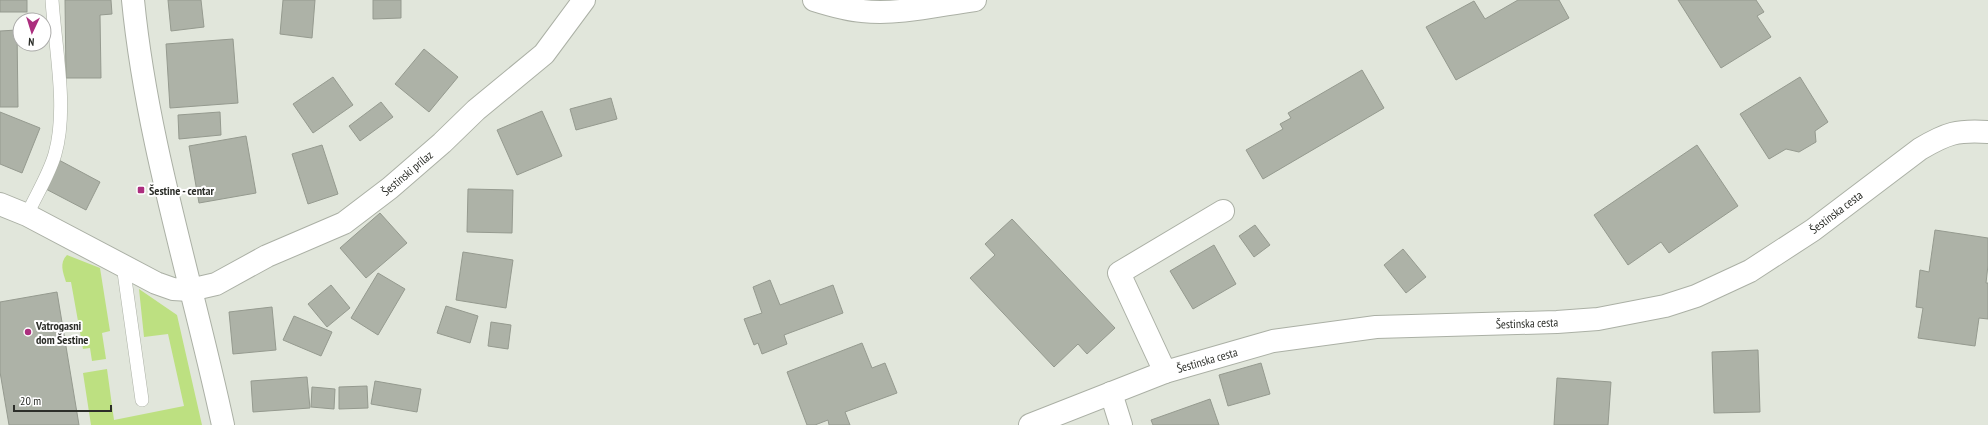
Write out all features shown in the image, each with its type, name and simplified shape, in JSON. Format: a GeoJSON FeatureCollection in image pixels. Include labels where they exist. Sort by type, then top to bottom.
{"type":"FeatureCollection","features":[{"type":"Feature","properties":{"kind":"street"},"geometry":{"type":"LineString","coordinates":[[133,0],[137,42],[150,110],[190,290],[223,425]]}},
{"type":"Feature","properties":{"kind":"street","name":"Šestinski prilaz"},"geometry":{"type":"LineString","coordinates":[[0,204],[27,215],[172,289],[190,290],[216,284],[267,256],[344,223],[365,208],[442,143],[476,110],[544,54],[584,0]]}},
{"type":"Feature","properties":{"kind":"street"},"geometry":{"type":"LineString","coordinates":[[814,0],[833,6],[862,12],[889,12],[975,0]]}},
{"type":"Feature","properties":{"kind":"street","name":"Šestinska cesta"},"geometry":{"type":"LineString","coordinates":[[1030,425],[1165,372],[1273,341],[1376,327],[1557,322],[1598,319],[1665,306],[1696,296],[1750,271],[1813,230],[1920,149],[1935,140],[1949,133],[1966,131],[1988,132]]}},
{"type":"Feature","properties":{"kind":"street"},"geometry":{"type":"LineString","coordinates":[[1165,372],[1118,273],[1223,211]]}},
{"type":"Feature","properties":{"kind":"street"},"geometry":{"type":"LineString","coordinates":[[1111,393],[1121,425]]}},
{"type":"Feature","properties":{"kind":"lane"},"geometry":{"type":"LineString","coordinates":[[27,215],[54,156],[59,134],[60,97],[52,0]]}},
{"type":"Feature","properties":{"kind":"lane"},"geometry":{"type":"LineString","coordinates":[[123,265],[142,400]]}},
{"type":"Feature","properties":{"kind":"green space"},"geometry":{"type":"Polygon","coordinates":[[[67,255],[100,268],[110,331],[102,333],[106,359],[92,361],[90,348],[83,349],[71,282],[66,282],[63,271],[62,264],[67,255]]]}},
{"type":"Feature","properties":{"kind":"green space"},"geometry":{"type":"Polygon","coordinates":[[[139,289],[177,315],[202,425],[91,425],[83,373],[107,369],[114,420],[184,406],[168,334],[144,337],[139,289]]]}},
{"type":"Feature","properties":{"kind":"building"},"geometry":{"type":"Polygon","coordinates":[[[0,0],[27,0],[27,12],[0,12],[0,0]]]}},
{"type":"Feature","properties":{"kind":"building"},"geometry":{"type":"Polygon","coordinates":[[[65,0],[111,0],[112,14],[100,15],[101,78],[66,78],[65,0]]]}},
{"type":"Feature","properties":{"kind":"building"},"geometry":{"type":"Polygon","coordinates":[[[168,0],[201,0],[204,27],[171,31],[168,0]]]}},
{"type":"Feature","properties":{"kind":"building"},"geometry":{"type":"Polygon","coordinates":[[[283,0],[315,0],[312,38],[280,34],[283,0]]]}},
{"type":"Feature","properties":{"kind":"building"},"geometry":{"type":"Polygon","coordinates":[[[373,0],[401,0],[401,18],[373,19],[373,0]]]}},
{"type":"Feature","properties":{"kind":"building"},"geometry":{"type":"Polygon","coordinates":[[[1518,0],[1559,0],[1569,18],[1456,80],[1426,27],[1474,1],[1485,19],[1518,0]]]}},
{"type":"Feature","properties":{"kind":"building"},"geometry":{"type":"Polygon","coordinates":[[[1678,0],[1756,0],[1764,12],[1757,16],[1771,37],[1721,68],[1678,0]]]}},
{"type":"Feature","properties":{"kind":"building"},"geometry":{"type":"Polygon","coordinates":[[[12,30],[12,52],[17,52],[18,107],[0,107],[0,31],[12,30]]]}},
{"type":"Feature","properties":{"kind":"building"},"geometry":{"type":"Polygon","coordinates":[[[233,39],[238,103],[170,108],[166,44],[233,39]]]}},
{"type":"Feature","properties":{"kind":"building"},"geometry":{"type":"Polygon","coordinates":[[[424,49],[458,77],[429,112],[395,84],[424,49]]]}},
{"type":"Feature","properties":{"kind":"building"},"geometry":{"type":"Polygon","coordinates":[[[1362,70],[1384,108],[1263,179],[1246,150],[1283,129],[1280,124],[1291,118],[1288,113],[1362,70]]]}},
{"type":"Feature","properties":{"kind":"building"},"geometry":{"type":"Polygon","coordinates":[[[333,77],[353,105],[313,133],[293,104],[333,77]]]}},
{"type":"Feature","properties":{"kind":"building"},"geometry":{"type":"Polygon","coordinates":[[[1800,77],[1828,122],[1815,131],[1816,142],[1799,152],[1786,149],[1769,159],[1740,114],[1800,77]]]}},
{"type":"Feature","properties":{"kind":"building"},"geometry":{"type":"Polygon","coordinates":[[[611,98],[617,119],[576,130],[570,109],[611,98]]]}},
{"type":"Feature","properties":{"kind":"building"},"geometry":{"type":"Polygon","coordinates":[[[381,102],[393,117],[360,141],[349,126],[381,102]]]}},
{"type":"Feature","properties":{"kind":"building"},"geometry":{"type":"Polygon","coordinates":[[[542,111],[562,156],[517,175],[497,130],[542,111]]]}},
{"type":"Feature","properties":{"kind":"building"},"geometry":{"type":"Polygon","coordinates":[[[0,112],[40,128],[22,173],[0,164],[0,112]]]}},
{"type":"Feature","properties":{"kind":"building"},"geometry":{"type":"Polygon","coordinates":[[[220,112],[221,135],[179,139],[178,115],[220,112]]]}},
{"type":"Feature","properties":{"kind":"building"},"geometry":{"type":"Polygon","coordinates":[[[246,136],[256,193],[199,203],[189,146],[246,136]]]}},
{"type":"Feature","properties":{"kind":"building"},"geometry":{"type":"Polygon","coordinates":[[[322,145],[338,194],[308,204],[292,154],[322,145]]]}},
{"type":"Feature","properties":{"kind":"building"},"geometry":{"type":"Polygon","coordinates":[[[1697,145],[1738,206],[1669,253],[1661,242],[1628,265],[1594,215],[1697,145]]]}},
{"type":"Feature","properties":{"kind":"building"},"geometry":{"type":"Polygon","coordinates":[[[57,159],[100,182],[86,210],[42,187],[57,159]]]}},
{"type":"Feature","properties":{"kind":"building"},"geometry":{"type":"Polygon","coordinates":[[[468,189],[513,190],[512,233],[467,232],[468,189]]]}},
{"type":"Feature","properties":{"kind":"building"},"geometry":{"type":"Polygon","coordinates":[[[380,213],[407,243],[366,278],[340,248],[380,213]]]}},
{"type":"Feature","properties":{"kind":"building"},"geometry":{"type":"Polygon","coordinates":[[[1012,219],[1115,328],[1087,354],[1078,344],[1054,367],[970,278],[995,255],[985,244],[1012,219]]]}},
{"type":"Feature","properties":{"kind":"building"},"geometry":{"type":"Polygon","coordinates":[[[1255,225],[1270,245],[1254,257],[1239,236],[1255,225]]]}},
{"type":"Feature","properties":{"kind":"building"},"geometry":{"type":"Polygon","coordinates":[[[1935,230],[1988,238],[1986,283],[1988,283],[1988,319],[1979,318],[1975,346],[1918,338],[1923,308],[1916,307],[1920,270],[1929,272],[1935,230]]]}},
{"type":"Feature","properties":{"kind":"building"},"geometry":{"type":"Polygon","coordinates":[[[1214,245],[1236,284],[1193,309],[1170,271],[1214,245]]]}},
{"type":"Feature","properties":{"kind":"building"},"geometry":{"type":"Polygon","coordinates":[[[1403,249],[1426,277],[1406,293],[1384,265],[1403,249]]]}},
{"type":"Feature","properties":{"kind":"building"},"geometry":{"type":"Polygon","coordinates":[[[463,252],[513,260],[506,308],[456,300],[463,252]]]}},
{"type":"Feature","properties":{"kind":"building"},"geometry":{"type":"Polygon","coordinates":[[[378,273],[405,289],[378,335],[351,318],[378,273]]]}},
{"type":"Feature","properties":{"kind":"building"},"geometry":{"type":"Polygon","coordinates":[[[770,280],[780,305],[833,285],[843,313],[784,335],[787,344],[762,354],[758,343],[754,345],[744,319],[762,313],[753,287],[770,280]]]}},
{"type":"Feature","properties":{"kind":"building"},"geometry":{"type":"Polygon","coordinates":[[[331,285],[350,308],[327,327],[308,304],[331,285]]]}},
{"type":"Feature","properties":{"kind":"building"},"geometry":{"type":"Polygon","coordinates":[[[57,292],[79,425],[9,425],[0,372],[0,302],[57,292]]]}},
{"type":"Feature","properties":{"kind":"building"},"geometry":{"type":"Polygon","coordinates":[[[446,306],[478,316],[470,343],[437,333],[446,306]]]}},
{"type":"Feature","properties":{"kind":"building"},"geometry":{"type":"Polygon","coordinates":[[[272,307],[276,350],[233,354],[229,312],[272,307]]]}},
{"type":"Feature","properties":{"kind":"building"},"geometry":{"type":"Polygon","coordinates":[[[294,316],[332,332],[321,356],[283,340],[294,316]]]}},
{"type":"Feature","properties":{"kind":"building"},"geometry":{"type":"Polygon","coordinates":[[[491,322],[511,325],[508,349],[488,346],[491,322]]]}},
{"type":"Feature","properties":{"kind":"building"},"geometry":{"type":"Polygon","coordinates":[[[862,343],[872,368],[885,363],[897,393],[845,412],[850,425],[829,425],[828,420],[815,425],[807,425],[787,372],[862,343]]]}},
{"type":"Feature","properties":{"kind":"building"},"geometry":{"type":"Polygon","coordinates":[[[1758,350],[1760,412],[1714,413],[1712,352],[1758,350]]]}},
{"type":"Feature","properties":{"kind":"building"},"geometry":{"type":"Polygon","coordinates":[[[1261,363],[1270,394],[1228,406],[1219,375],[1261,363]]]}},
{"type":"Feature","properties":{"kind":"building"},"geometry":{"type":"Polygon","coordinates":[[[307,377],[310,408],[253,412],[251,381],[307,377]]]}},
{"type":"Feature","properties":{"kind":"building"},"geometry":{"type":"Polygon","coordinates":[[[1557,378],[1611,382],[1608,425],[1554,425],[1557,378]]]}},
{"type":"Feature","properties":{"kind":"building"},"geometry":{"type":"Polygon","coordinates":[[[375,381],[421,389],[417,412],[371,404],[375,381]]]}},
{"type":"Feature","properties":{"kind":"building"},"geometry":{"type":"Polygon","coordinates":[[[367,386],[368,408],[339,409],[339,387],[367,386]]]}},
{"type":"Feature","properties":{"kind":"building"},"geometry":{"type":"Polygon","coordinates":[[[312,387],[335,389],[334,409],[311,407],[312,387]]]}},
{"type":"Feature","properties":{"kind":"building"},"geometry":{"type":"Polygon","coordinates":[[[1210,399],[1219,425],[1153,425],[1151,420],[1210,399]]]}},
{"type":"Feature","properties":{"kind":"place","name":"Šestine - centar"},"geometry":{"type":"Point","coordinates":[141,190]}},
{"type":"Feature","properties":{"kind":"place","name":"Vatrogasni dom Šestine"},"geometry":{"type":"Point","coordinates":[28,332]}}]}
